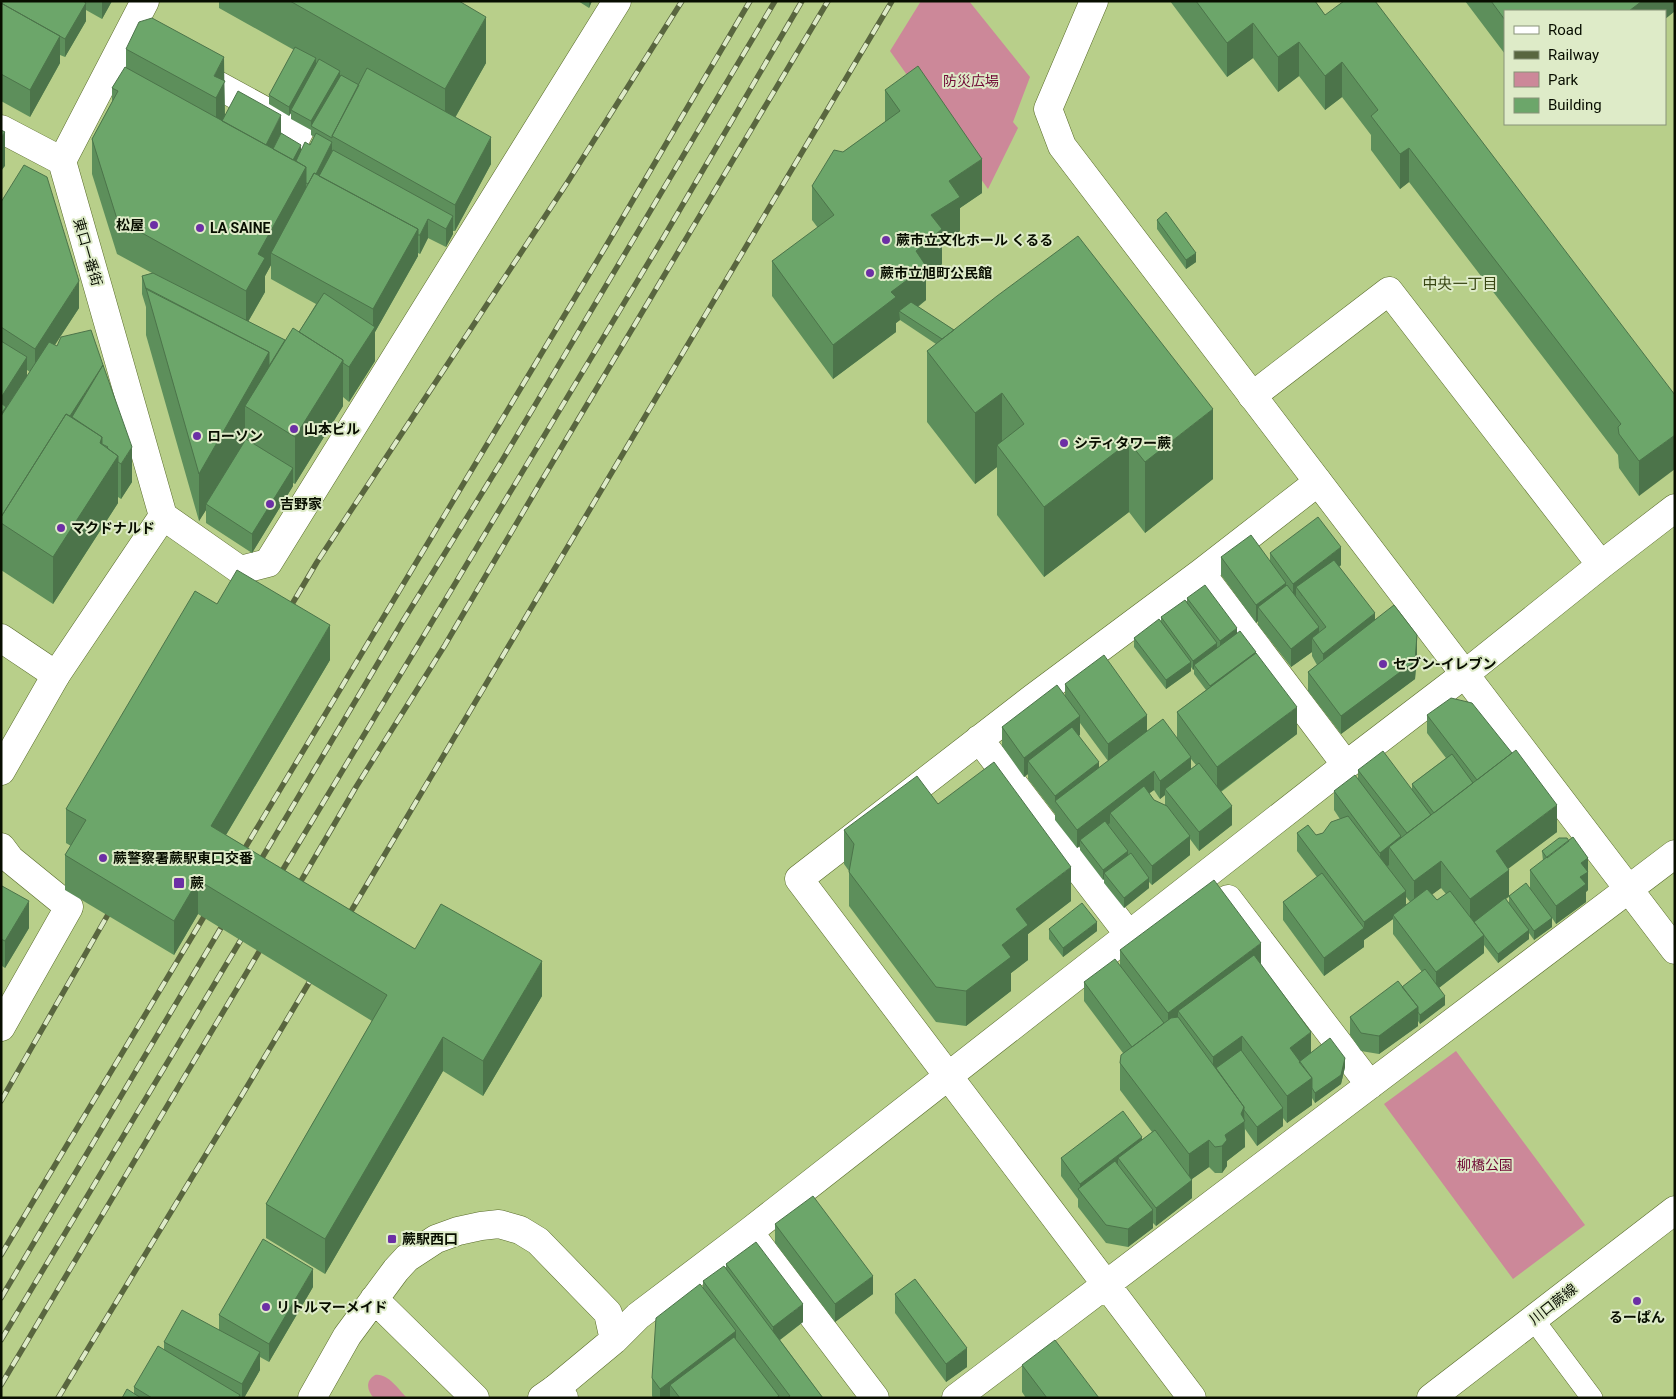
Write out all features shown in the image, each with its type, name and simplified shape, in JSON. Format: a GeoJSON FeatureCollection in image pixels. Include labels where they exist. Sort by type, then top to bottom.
{"type":"FeatureCollection","features":[{"type":"Feature","properties":{"kind":"street"},"geometry":{"type":"LineString","coordinates":[[1,129],[62,161],[136,39],[145,1]]}},
{"type":"Feature","properties":{"kind":"street"},"geometry":{"type":"LineString","coordinates":[[1,771],[56,675],[163,516],[240,570],[268,563],[618,1]]}},
{"type":"Feature","properties":{"kind":"street"},"geometry":{"type":"LineString","coordinates":[[1094,1],[1048,110],[1062,146],[1675,950]]}},
{"type":"Feature","properties":{"kind":"street"},"geometry":{"type":"LineString","coordinates":[[171,58],[300,130],[296,138]]}},
{"type":"Feature","properties":{"kind":"street","name":"東口一番街"},"geometry":{"type":"LineString","coordinates":[[62,161],[163,516]]}},
{"type":"Feature","properties":{"kind":"street"},"geometry":{"type":"LineString","coordinates":[[1252,396],[1389,291],[1601,565]]}},
{"type":"Feature","properties":{"kind":"street"},"geometry":{"type":"LineString","coordinates":[[1192,1398],[799,879],[979,739],[1202,573],[1318,482]]}},
{"type":"Feature","properties":{"kind":"street"},"geometry":{"type":"LineString","coordinates":[[554,1395],[638,1316],[749,1232],[1675,508]]}},
{"type":"Feature","properties":{"kind":"street"},"geometry":{"type":"LineString","coordinates":[[1202,573],[1346,764]]}},
{"type":"Feature","properties":{"kind":"street"},"geometry":{"type":"LineString","coordinates":[[1,638],[56,675]]}},
{"type":"Feature","properties":{"kind":"street"},"geometry":{"type":"LineString","coordinates":[[979,739],[1130,935]]}},
{"type":"Feature","properties":{"kind":"street"},"geometry":{"type":"LineString","coordinates":[[1,847],[10,859],[69,907],[1,1027]]}},
{"type":"Feature","properties":{"kind":"street"},"geometry":{"type":"LineString","coordinates":[[956,1398],[1675,854]]}},
{"type":"Feature","properties":{"kind":"street"},"geometry":{"type":"LineString","coordinates":[[1208,874],[1370,1085]]}},
{"type":"Feature","properties":{"kind":"street","name":"川口蕨線"},"geometry":{"type":"LineString","coordinates":[[1431,1398],[1675,1210]]}},
{"type":"Feature","properties":{"kind":"street"},"geometry":{"type":"LineString","coordinates":[[312,1398],[347,1336],[396,1270],[407,1258],[421,1248],[436,1239],[458,1231],[499,1224],[520,1230],[538,1241],[608,1313],[614,1340]]}},
{"type":"Feature","properties":{"kind":"street"},"geometry":{"type":"LineString","coordinates":[[749,1232],[875,1398]]}},
{"type":"Feature","properties":{"kind":"street"},"geometry":{"type":"LineString","coordinates":[[374,1299],[475,1398]]}},
{"type":"Feature","properties":{"kind":"lane"},"geometry":{"type":"LineString","coordinates":[[1533,1319],[1592,1398]]}},
{"type":"Feature","properties":{"kind":"green space","name":"防災広場"},"geometry":{"type":"Polygon","coordinates":[[[921,1],[969,1],[1030,77],[1013,122],[1018,128],[988,189],[890,51],[921,1]]]}},
{"type":"Feature","properties":{"kind":"green space","name":"柳橋公園"},"geometry":{"type":"Polygon","coordinates":[[[1456,1051],[1585,1225],[1513,1279],[1384,1104],[1456,1051]]]}},
{"type":"Feature","properties":{"kind":"green space"},"geometry":{"type":"Polygon","coordinates":[[[375,1375],[384,1376],[407,1398],[374,1398],[368,1383],[375,1375]]]}},
{"type":"Feature","properties":{"kind":"building"},"geometry":{"type":"Polygon","coordinates":[[[1,1],[83,1],[86,3],[65,39],[1,3],[1,1]]]}},
{"type":"Feature","properties":{"kind":"building"},"geometry":{"type":"Polygon","coordinates":[[[290,1],[459,1],[486,17],[445,89],[290,1]]]}},
{"type":"Feature","properties":{"kind":"building"},"geometry":{"type":"Polygon","coordinates":[[[1196,1],[1315,1],[1325,15],[1344,1],[1375,1],[1675,395],[1675,435],[1639,461],[1619,434],[1618,427],[1621,424],[1409,148],[1400,154],[1371,116],[1378,110],[1342,62],[1325,76],[1299,42],[1278,57],[1253,23],[1227,43],[1196,1]]]}},
{"type":"Feature","properties":{"kind":"building"},"geometry":{"type":"Polygon","coordinates":[[[1491,1],[1642,1],[1630,10],[1504,10],[1504,19],[1491,1]]]}},
{"type":"Feature","properties":{"kind":"building"},"geometry":{"type":"Polygon","coordinates":[[[1,3],[60,36],[30,90],[1,74],[1,3]]]}},
{"type":"Feature","properties":{"kind":"building"},"geometry":{"type":"Polygon","coordinates":[[[152,18],[224,57],[214,76],[225,81],[216,98],[126,49],[139,22],[152,18]]]}},
{"type":"Feature","properties":{"kind":"building"},"geometry":{"type":"Polygon","coordinates":[[[295,47],[316,58],[289,107],[269,95],[295,47]]]}},
{"type":"Feature","properties":{"kind":"building"},"geometry":{"type":"Polygon","coordinates":[[[319,59],[340,71],[311,121],[291,110],[319,59]]]}},
{"type":"Feature","properties":{"kind":"building","name":"蕨市立文化ホール くるる"},"geometry":{"type":"Polygon","coordinates":[[[918,66],[982,159],[949,181],[960,197],[931,215],[942,229],[916,251],[926,266],[891,292],[896,297],[833,345],[772,261],[834,215],[812,186],[834,150],[843,152],[900,111],[885,90],[918,66]]]}},
{"type":"Feature","properties":{"kind":"building","name":"LA SAINE"},"geometry":{"type":"Polygon","coordinates":[[[125,67],[306,167],[258,254],[265,258],[246,291],[117,219],[92,139],[118,91],[112,88],[125,67]]]}},
{"type":"Feature","properties":{"kind":"building"},"geometry":{"type":"Polygon","coordinates":[[[367,68],[491,137],[455,205],[332,136],[367,68]]]}},
{"type":"Feature","properties":{"kind":"building"},"geometry":{"type":"Polygon","coordinates":[[[341,75],[359,85],[332,138],[311,126],[341,75]]]}},
{"type":"Feature","properties":{"kind":"building"},"geometry":{"type":"Polygon","coordinates":[[[238,91],[281,115],[266,145],[222,121],[238,91]]]}},
{"type":"Feature","properties":{"kind":"building"},"geometry":{"type":"Polygon","coordinates":[[[281,133],[301,145],[293,160],[273,149],[281,133]]]}},
{"type":"Feature","properties":{"kind":"building"},"geometry":{"type":"Polygon","coordinates":[[[316,133],[332,142],[316,174],[314,173],[308,184],[306,183],[306,167],[296,161],[305,142],[310,145],[316,133]]]}},
{"type":"Feature","properties":{"kind":"building"},"geometry":{"type":"Polygon","coordinates":[[[333,150],[453,216],[446,229],[428,219],[420,235],[418,235],[418,229],[319,176],[333,150]]]}},
{"type":"Feature","properties":{"kind":"building"},"geometry":{"type":"Polygon","coordinates":[[[24,165],[47,177],[79,281],[35,349],[1,327],[1,202],[24,165]]]}},
{"type":"Feature","properties":{"kind":"building"},"geometry":{"type":"Polygon","coordinates":[[[314,173],[418,229],[373,309],[271,253],[314,173]]]}},
{"type":"Feature","properties":{"kind":"building"},"geometry":{"type":"Polygon","coordinates":[[[1166,212],[1196,253],[1186,260],[1157,220],[1166,212]]]}},
{"type":"Feature","properties":{"kind":"building"},"geometry":{"type":"Polygon","coordinates":[[[1078,236],[1213,409],[1145,462],[1129,442],[1044,507],[997,445],[1024,424],[1002,393],[975,413],[927,351],[1078,236]]]}},
{"type":"Feature","properties":{"kind":"building"},"geometry":{"type":"Polygon","coordinates":[[[153,273],[285,340],[269,366],[269,352],[146,289],[142,276],[153,273]]]}},
{"type":"Feature","properties":{"kind":"building"},"geometry":{"type":"Polygon","coordinates":[[[146,288],[269,352],[199,474],[146,288]]]}},
{"type":"Feature","properties":{"kind":"building"},"geometry":{"type":"Polygon","coordinates":[[[324,293],[375,327],[349,367],[343,363],[343,360],[299,332],[324,293]]]}},
{"type":"Feature","properties":{"kind":"building"},"geometry":{"type":"Polygon","coordinates":[[[911,302],[954,330],[942,339],[899,311],[911,302]]]}},
{"type":"Feature","properties":{"kind":"building"},"geometry":{"type":"Polygon","coordinates":[[[293,328],[343,360],[295,437],[245,406],[293,328]]]}},
{"type":"Feature","properties":{"kind":"building"},"geometry":{"type":"Polygon","coordinates":[[[91,330],[103,365],[70,416],[66,414],[1,517],[1,416],[49,342],[57,346],[61,337],[91,330]]]}},
{"type":"Feature","properties":{"kind":"building"},"geometry":{"type":"Polygon","coordinates":[[[1,341],[27,357],[2,396],[1,395],[1,341]]]}},
{"type":"Feature","properties":{"kind":"building"},"geometry":{"type":"Polygon","coordinates":[[[103,365],[132,447],[121,464],[118,462],[118,456],[102,444],[102,437],[72,417],[103,365]]]}},
{"type":"Feature","properties":{"kind":"building"},"geometry":{"type":"Polygon","coordinates":[[[1,403],[6,407],[1,414],[1,403]]]}},
{"type":"Feature","properties":{"kind":"building"},"geometry":{"type":"Polygon","coordinates":[[[66,414],[102,437],[100,443],[118,456],[53,557],[1,523],[1,517],[66,414]]]}},
{"type":"Feature","properties":{"kind":"building"},"geometry":{"type":"Polygon","coordinates":[[[246,439],[293,468],[252,534],[206,504],[246,439]]]}},
{"type":"Feature","properties":{"kind":"building"},"geometry":{"type":"Polygon","coordinates":[[[1318,517],[1341,547],[1293,584],[1270,553],[1318,517]]]}},
{"type":"Feature","properties":{"kind":"building"},"geometry":{"type":"Polygon","coordinates":[[[1251,535],[1286,583],[1256,605],[1221,557],[1251,535]]]}},
{"type":"Feature","properties":{"kind":"building"},"geometry":{"type":"Polygon","coordinates":[[[1334,560],[1375,613],[1323,654],[1312,638],[1326,627],[1296,587],[1334,560]]]}},
{"type":"Feature","properties":{"kind":"building"},"geometry":{"type":"Polygon","coordinates":[[[237,570],[330,625],[211,826],[415,949],[441,904],[542,961],[483,1061],[443,1037],[325,1239],[266,1204],[387,995],[198,880],[174,921],[65,855],[86,820],[66,809],[195,591],[217,604],[237,570]]]}},
{"type":"Feature","properties":{"kind":"building"},"geometry":{"type":"Polygon","coordinates":[[[1205,585],[1237,628],[1220,641],[1187,598],[1205,585]]]}},
{"type":"Feature","properties":{"kind":"building"},"geometry":{"type":"Polygon","coordinates":[[[1287,585],[1319,627],[1291,649],[1258,607],[1287,585]]]}},
{"type":"Feature","properties":{"kind":"building"},"geometry":{"type":"Polygon","coordinates":[[[1185,600],[1217,643],[1193,661],[1161,617],[1185,600]]]}},
{"type":"Feature","properties":{"kind":"building"},"geometry":{"type":"Polygon","coordinates":[[[1394,605],[1417,635],[1415,661],[1341,716],[1308,672],[1394,605]]]}},
{"type":"Feature","properties":{"kind":"building"},"geometry":{"type":"Polygon","coordinates":[[[1159,619],[1191,662],[1166,680],[1134,638],[1159,619]]]}},
{"type":"Feature","properties":{"kind":"building"},"geometry":{"type":"Polygon","coordinates":[[[1240,631],[1256,652],[1210,686],[1194,665],[1240,631]]]}},
{"type":"Feature","properties":{"kind":"building"},"geometry":{"type":"Polygon","coordinates":[[[1256,653],[1297,707],[1217,767],[1177,712],[1256,653]]]}},
{"type":"Feature","properties":{"kind":"building"},"geometry":{"type":"Polygon","coordinates":[[[1104,655],[1147,715],[1108,744],[1065,684],[1104,655]]]}},
{"type":"Feature","properties":{"kind":"building"},"geometry":{"type":"Polygon","coordinates":[[[1057,685],[1080,716],[1024,758],[1002,727],[1057,685]]]}},
{"type":"Feature","properties":{"kind":"building"},"geometry":{"type":"Polygon","coordinates":[[[1451,698],[1472,703],[1512,753],[1477,780],[1427,715],[1451,698]]]}},
{"type":"Feature","properties":{"kind":"building"},"geometry":{"type":"Polygon","coordinates":[[[1163,719],[1191,757],[1160,781],[1154,771],[1077,830],[1055,801],[1163,719]]]}},
{"type":"Feature","properties":{"kind":"building"},"geometry":{"type":"Polygon","coordinates":[[[1072,727],[1099,762],[1055,796],[1028,761],[1072,727]]]}},
{"type":"Feature","properties":{"kind":"building"},"geometry":{"type":"Polygon","coordinates":[[[1516,750],[1557,805],[1496,851],[1509,870],[1470,899],[1441,861],[1414,881],[1389,847],[1516,750]]]}},
{"type":"Feature","properties":{"kind":"building"},"geometry":{"type":"Polygon","coordinates":[[[1383,751],[1431,815],[1407,833],[1358,770],[1383,751]]]}},
{"type":"Feature","properties":{"kind":"building"},"geometry":{"type":"Polygon","coordinates":[[[1452,754],[1473,783],[1434,813],[1412,784],[1452,754]]]}},
{"type":"Feature","properties":{"kind":"building"},"geometry":{"type":"Polygon","coordinates":[[[994,762],[1071,867],[1016,909],[1028,925],[1002,945],[1011,957],[966,991],[936,987],[849,872],[854,844],[844,830],[917,776],[938,804],[994,762]]]}},
{"type":"Feature","properties":{"kind":"building"},"geometry":{"type":"Polygon","coordinates":[[[1199,763],[1232,806],[1199,832],[1165,789],[1199,763]]]}},
{"type":"Feature","properties":{"kind":"building"},"geometry":{"type":"Polygon","coordinates":[[[1355,775],[1401,836],[1380,853],[1334,791],[1355,775]]]}},
{"type":"Feature","properties":{"kind":"building"},"geometry":{"type":"Polygon","coordinates":[[[1144,786],[1154,800],[1167,806],[1190,836],[1152,866],[1110,813],[1144,786]]]}},
{"type":"Feature","properties":{"kind":"building"},"geometry":{"type":"Polygon","coordinates":[[[1348,816],[1406,891],[1364,922],[1297,833],[1308,825],[1316,835],[1323,833],[1331,822],[1348,816]]]}},
{"type":"Feature","properties":{"kind":"building"},"geometry":{"type":"Polygon","coordinates":[[[1105,821],[1128,851],[1103,870],[1080,840],[1105,821]]]}},
{"type":"Feature","properties":{"kind":"building"},"geometry":{"type":"Polygon","coordinates":[[[1573,837],[1588,858],[1581,863],[1588,872],[1580,877],[1586,884],[1556,906],[1530,870],[1573,837]]]}},
{"type":"Feature","properties":{"kind":"building"},"geometry":{"type":"Polygon","coordinates":[[[1559,838],[1567,838],[1569,841],[1547,858],[1542,851],[1559,838]]]}},
{"type":"Feature","properties":{"kind":"building"},"geometry":{"type":"Polygon","coordinates":[[[1131,853],[1149,878],[1124,898],[1104,873],[1131,853]]]}},
{"type":"Feature","properties":{"kind":"building"},"geometry":{"type":"Polygon","coordinates":[[[1322,873],[1364,928],[1324,958],[1283,902],[1322,873]]]}},
{"type":"Feature","properties":{"kind":"building"},"geometry":{"type":"Polygon","coordinates":[[[1214,880],[1261,943],[1168,1013],[1120,950],[1214,880]]]}},
{"type":"Feature","properties":{"kind":"building"},"geometry":{"type":"Polygon","coordinates":[[[1526,883],[1552,918],[1534,931],[1509,896],[1526,883]]]}},
{"type":"Feature","properties":{"kind":"building"},"geometry":{"type":"Polygon","coordinates":[[[1,886],[29,901],[5,941],[1,939],[1,886]]]}},
{"type":"Feature","properties":{"kind":"building"},"geometry":{"type":"Polygon","coordinates":[[[1427,889],[1437,900],[1450,891],[1484,935],[1436,972],[1393,915],[1427,889]]]}},
{"type":"Feature","properties":{"kind":"building"},"geometry":{"type":"Polygon","coordinates":[[[1505,898],[1529,930],[1498,954],[1474,922],[1505,898]]]}},
{"type":"Feature","properties":{"kind":"building"},"geometry":{"type":"Polygon","coordinates":[[[1082,903],[1097,922],[1063,948],[1049,929],[1082,903]]]}},
{"type":"Feature","properties":{"kind":"building"},"geometry":{"type":"Polygon","coordinates":[[[1254,955],[1311,1032],[1290,1048],[1312,1078],[1287,1096],[1242,1036],[1213,1057],[1178,1011],[1254,955]]]}},
{"type":"Feature","properties":{"kind":"building"},"geometry":{"type":"Polygon","coordinates":[[[1115,959],[1164,1023],[1132,1047],[1084,982],[1115,959]]]}},
{"type":"Feature","properties":{"kind":"building"},"geometry":{"type":"Polygon","coordinates":[[[1425,969],[1445,996],[1420,1015],[1418,1007],[1402,987],[1425,969]]]}},
{"type":"Feature","properties":{"kind":"building"},"geometry":{"type":"Polygon","coordinates":[[[1398,981],[1418,1007],[1379,1036],[1361,1033],[1350,1017],[1398,981]]]}},
{"type":"Feature","properties":{"kind":"building"},"geometry":{"type":"Polygon","coordinates":[[[1178,1017],[1244,1107],[1241,1114],[1245,1121],[1225,1135],[1227,1140],[1222,1146],[1215,1147],[1209,1140],[1189,1154],[1120,1063],[1121,1055],[1171,1018],[1178,1017]]]}},
{"type":"Feature","properties":{"kind":"building"},"geometry":{"type":"Polygon","coordinates":[[[1330,1038],[1345,1058],[1341,1075],[1315,1093],[1312,1088],[1312,1078],[1299,1062],[1330,1038]]]}},
{"type":"Feature","properties":{"kind":"building"},"geometry":{"type":"Polygon","coordinates":[[[1241,1050],[1283,1108],[1257,1127],[1216,1068],[1241,1050]]]}},
{"type":"Feature","properties":{"kind":"building"},"geometry":{"type":"Polygon","coordinates":[[[1123,1111],[1142,1137],[1080,1184],[1061,1158],[1123,1111]]]}},
{"type":"Feature","properties":{"kind":"building"},"geometry":{"type":"Polygon","coordinates":[[[1155,1130],[1192,1180],[1156,1208],[1118,1158],[1155,1130]]]}},
{"type":"Feature","properties":{"kind":"building"},"geometry":{"type":"Polygon","coordinates":[[[1115,1161],[1153,1210],[1128,1229],[1106,1225],[1078,1189],[1115,1161]]]}},
{"type":"Feature","properties":{"kind":"building"},"geometry":{"type":"Polygon","coordinates":[[[813,1196],[873,1276],[835,1304],[775,1224],[813,1196]]]}},
{"type":"Feature","properties":{"kind":"building"},"geometry":{"type":"Polygon","coordinates":[[[263,1239],[313,1269],[269,1344],[219,1315],[263,1239]]]}},
{"type":"Feature","properties":{"kind":"building"},"geometry":{"type":"Polygon","coordinates":[[[756,1242],[803,1304],[773,1327],[726,1264],[756,1242]]]}},
{"type":"Feature","properties":{"kind":"building"},"geometry":{"type":"Polygon","coordinates":[[[724,1266],[823,1398],[787,1398],[790,1396],[703,1281],[724,1266]]]}},
{"type":"Feature","properties":{"kind":"building"},"geometry":{"type":"Polygon","coordinates":[[[915,1279],[967,1348],[946,1364],[895,1294],[915,1279]]]}},
{"type":"Feature","properties":{"kind":"building"},"geometry":{"type":"Polygon","coordinates":[[[700,1284],[736,1331],[660,1389],[652,1378],[656,1318],[700,1284]]]}},
{"type":"Feature","properties":{"kind":"building"},"geometry":{"type":"Polygon","coordinates":[[[182,1310],[260,1352],[242,1384],[164,1342],[182,1310]]]}},
{"type":"Feature","properties":{"kind":"building"},"geometry":{"type":"Polygon","coordinates":[[[734,1337],[779,1396],[776,1398],[680,1398],[670,1385],[734,1337]]]}},
{"type":"Feature","properties":{"kind":"building"},"geometry":{"type":"Polygon","coordinates":[[[1055,1340],[1099,1398],[1047,1398],[1022,1365],[1055,1340]]]}},
{"type":"Feature","properties":{"kind":"building"},"geometry":{"type":"Polygon","coordinates":[[[158,1346],[240,1395],[238,1398],[152,1398],[134,1387],[158,1346]]]}},
{"type":"Feature","properties":{"kind":"building"},"geometry":{"type":"Polygon","coordinates":[[[127,1389],[141,1398],[122,1398],[127,1389]]]}},
{"type":"Feature","properties":{"kind":"railway"},"geometry":{"type":"LineString","coordinates":[[285,616],[317,562],[567,183],[682,1]]}},
{"type":"Feature","properties":{"kind":"railway"},"geometry":{"type":"LineString","coordinates":[[239,858],[606,246],[750,1]]}},
{"type":"Feature","properties":{"kind":"railway"},"geometry":{"type":"LineString","coordinates":[[256,868],[403,621],[503,459],[775,1]]}},
{"type":"Feature","properties":{"kind":"railway"},"geometry":{"type":"LineString","coordinates":[[276,881],[662,240],[802,1]]}},
{"type":"Feature","properties":{"kind":"railway"},"geometry":{"type":"LineString","coordinates":[[294,893],[356,787],[445,645],[828,1]]}},
{"type":"Feature","properties":{"kind":"railway"},"geometry":{"type":"LineString","coordinates":[[344,923],[892,1]]}},
{"type":"Feature","properties":{"kind":"railway"},"geometry":{"type":"LineString","coordinates":[[1,1101],[114,904]]}},
{"type":"Feature","properties":{"kind":"railway"},"geometry":{"type":"LineString","coordinates":[[1,1255],[211,905]]}},
{"type":"Feature","properties":{"kind":"railway"},"geometry":{"type":"LineString","coordinates":[[1,1298],[228,916]]}},
{"type":"Feature","properties":{"kind":"railway"},"geometry":{"type":"LineString","coordinates":[[1,1340],[248,928]]}},
{"type":"Feature","properties":{"kind":"railway"},"geometry":{"type":"LineString","coordinates":[[1,1385],[266,940]]}},
{"type":"Feature","properties":{"kind":"railway"},"geometry":{"type":"LineString","coordinates":[[58,1398],[316,971]]}},
{"type":"Feature","properties":{"kind":"place","name":"松屋"},"geometry":{"type":"Point","coordinates":[154,225]}},
{"type":"Feature","properties":{"kind":"place","name":"LA SAINE"},"geometry":{"type":"Point","coordinates":[200,228]}},
{"type":"Feature","properties":{"kind":"place","name":"蕨市立文化ホール くるる"},"geometry":{"type":"Point","coordinates":[886,240]}},
{"type":"Feature","properties":{"kind":"place","name":"蕨市立旭町公民館"},"geometry":{"type":"Point","coordinates":[870,273]}},
{"type":"Feature","properties":{"kind":"place","name":"山本ビル"},"geometry":{"type":"Point","coordinates":[294,429]}},
{"type":"Feature","properties":{"kind":"place","name":"ローソン"},"geometry":{"type":"Point","coordinates":[197,436]}},
{"type":"Feature","properties":{"kind":"place","name":"シティタワー蕨"},"geometry":{"type":"Point","coordinates":[1064,443]}},
{"type":"Feature","properties":{"kind":"place","name":"吉野家"},"geometry":{"type":"Point","coordinates":[270,504]}},
{"type":"Feature","properties":{"kind":"place","name":"マクドナルド"},"geometry":{"type":"Point","coordinates":[61,528]}},
{"type":"Feature","properties":{"kind":"place","name":"セブン-イレブン"},"geometry":{"type":"Point","coordinates":[1383,664]}},
{"type":"Feature","properties":{"kind":"place","name":"蕨警察署蕨駅東口交番"},"geometry":{"type":"Point","coordinates":[103,858]}},
{"type":"Feature","properties":{"kind":"place","name":"蕨"},"geometry":{"type":"Point","coordinates":[179,883]}},
{"type":"Feature","properties":{"kind":"place","name":"蕨駅西口"},"geometry":{"type":"Point","coordinates":[392,1239]}},
{"type":"Feature","properties":{"kind":"place","name":"るーぱん"},"geometry":{"type":"Point","coordinates":[1637,1301]}},
{"type":"Feature","properties":{"kind":"place","name":"リトルマーメイド"},"geometry":{"type":"Point","coordinates":[266,1307]}},
{"type":"Feature","properties":{"kind":"district","name":"中央一丁目"},"geometry":{"type":"Point","coordinates":[1460,284]}}]}
